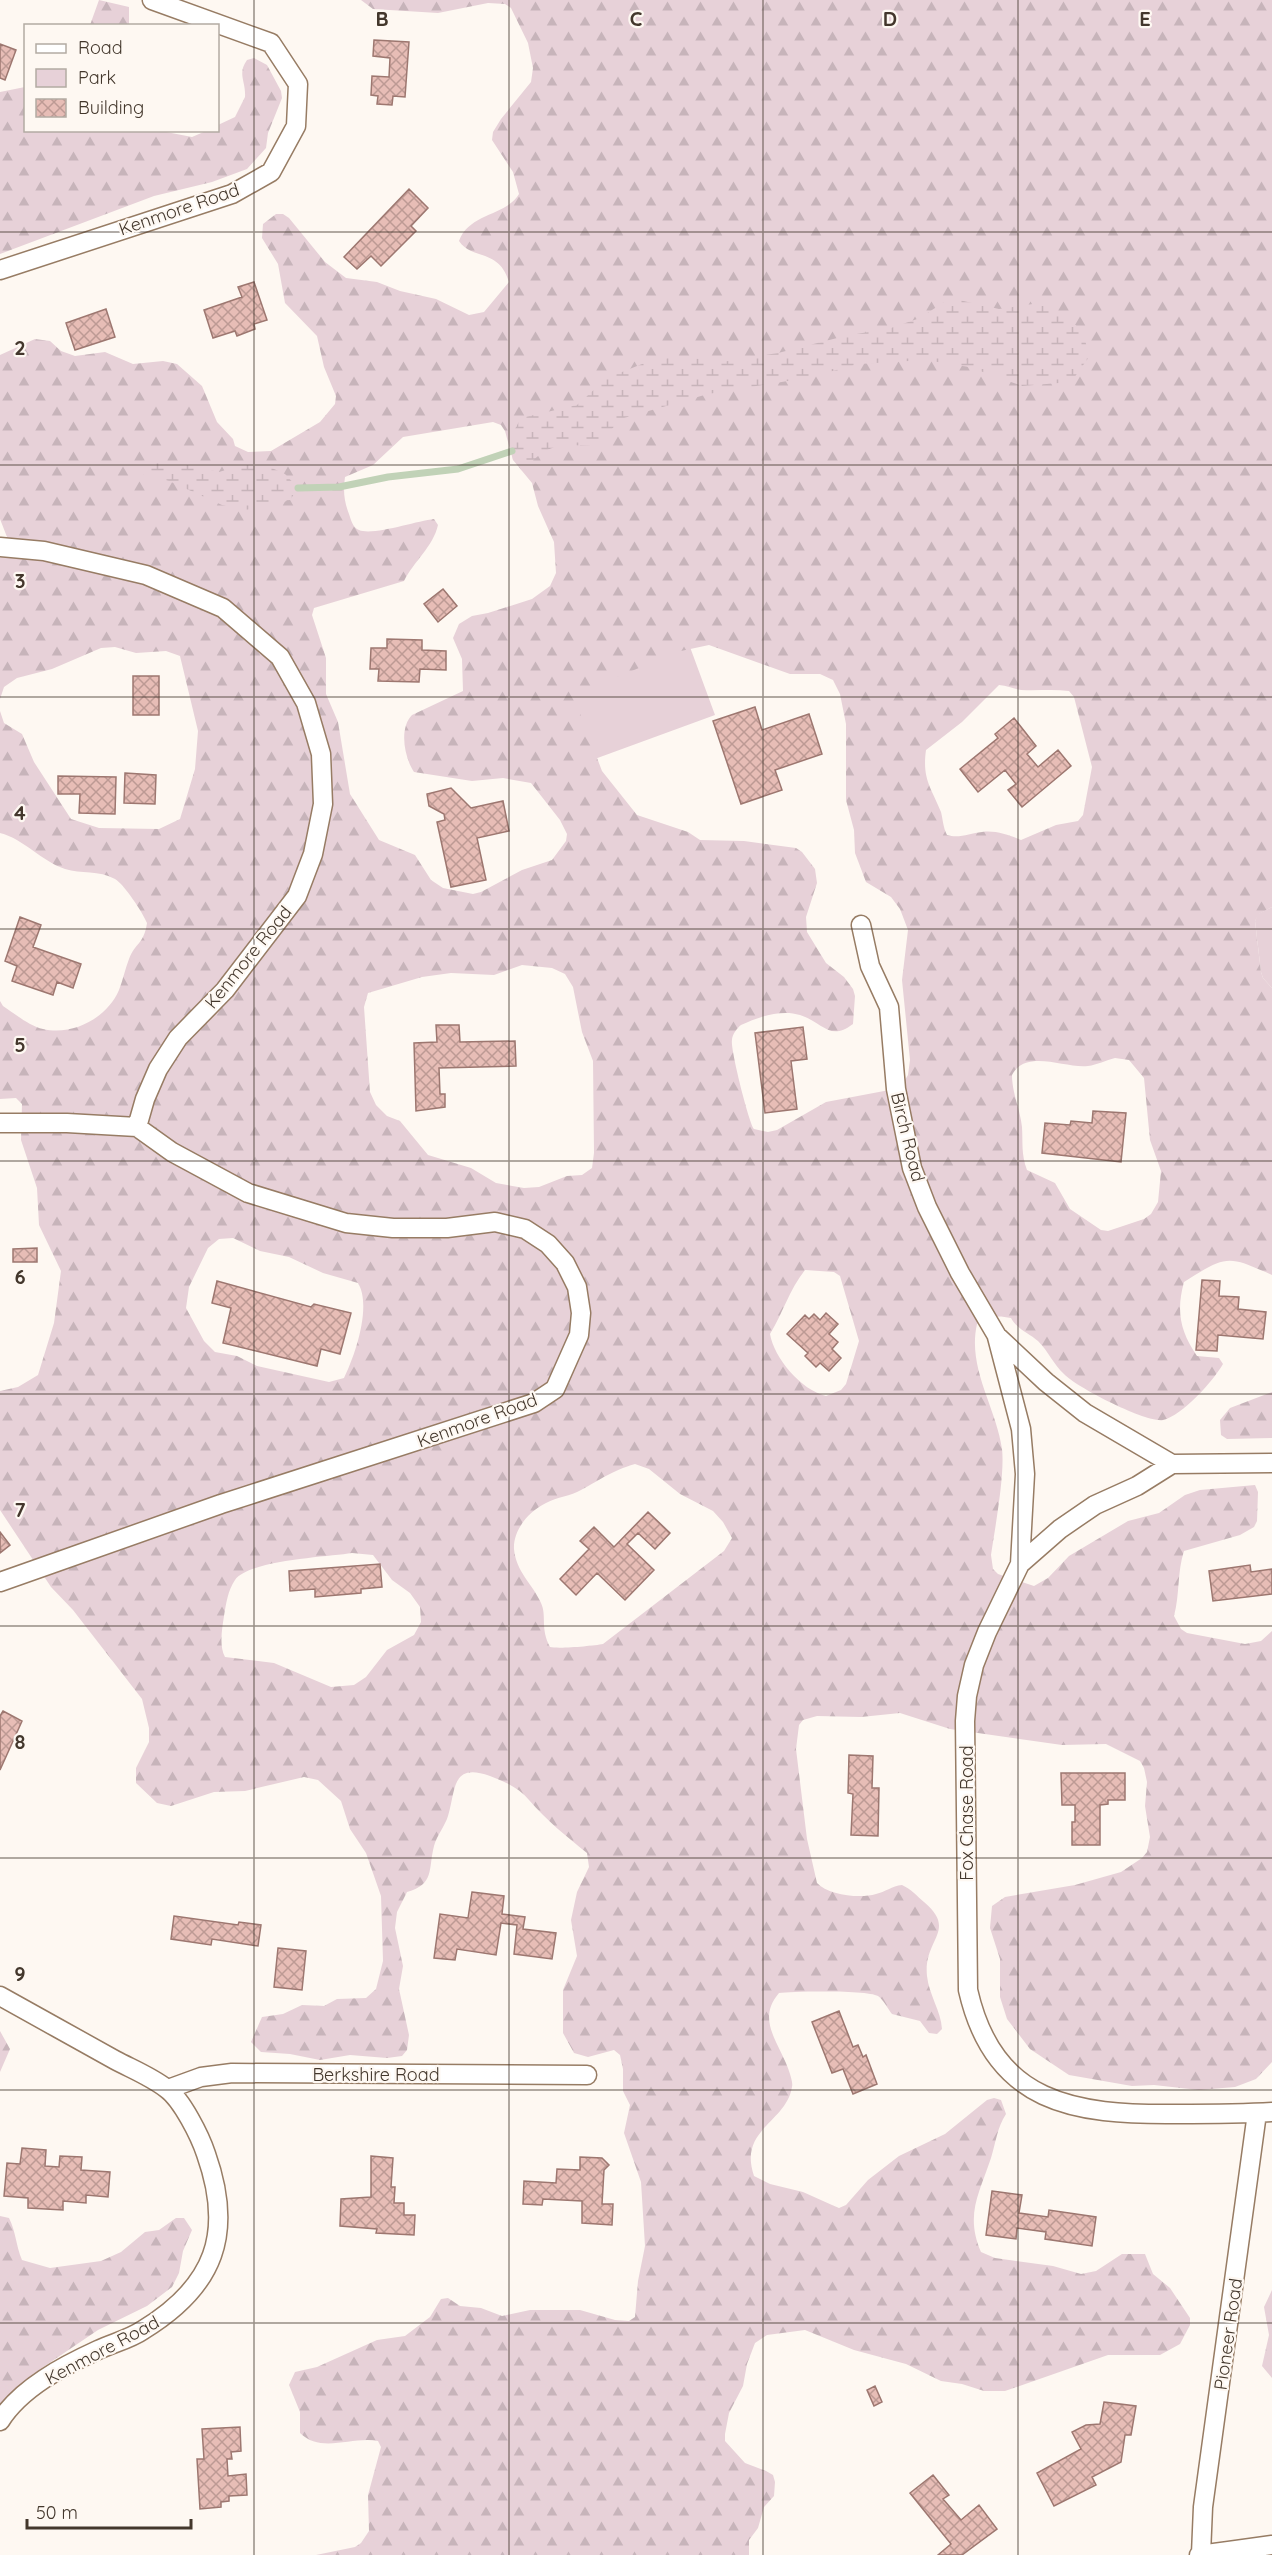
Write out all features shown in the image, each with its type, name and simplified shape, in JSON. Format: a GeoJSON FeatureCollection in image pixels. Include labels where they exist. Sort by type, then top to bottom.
{"type":"FeatureCollection","features":[{"type":"Feature","properties":{"kind":"street","name":"Kenmore Road"},"geometry":{"type":"LineString","coordinates":[[152,0],[218,24]]}},
{"type":"Feature","properties":{"kind":"street","name":"Kenmore Road"},"geometry":{"type":"LineString","coordinates":[[0,270],[232,194],[271,172],[296,126],[298,84],[271,43],[219,24]]}},
{"type":"Feature","properties":{"kind":"street","name":"Kenmore Road"},"geometry":{"type":"LineString","coordinates":[[0,547],[44,551],[146,575],[223,608],[280,657],[306,703],[321,754],[323,804],[313,854],[297,896],[225,990],[178,1038],[158,1069],[145,1099],[137,1127],[172,1152],[248,1193],[346,1223],[393,1228],[447,1228],[495,1222],[525,1229],[548,1244],[565,1263],[577,1287],[581,1312],[579,1335],[555,1389],[534,1403],[221,1504],[0,1582]]}},
{"type":"Feature","properties":{"kind":"street","name":"Birch Road"},"geometry":{"type":"LineString","coordinates":[[861,924],[870,966],[889,1007],[896,1089],[912,1168],[927,1207],[997,1336],[1021,1430],[1025,1474],[1020,1564]]}},
{"type":"Feature","properties":{"kind":"street"},"geometry":{"type":"LineString","coordinates":[[0,1124],[67,1123],[137,1127]]}},
{"type":"Feature","properties":{"kind":"street","name":"Birch Road"},"geometry":{"type":"LineString","coordinates":[[997,1336],[1046,1382],[1085,1413],[1172,1464]]}},
{"type":"Feature","properties":{"kind":"street"},"geometry":{"type":"LineString","coordinates":[[1172,1464],[1272,1463]]}},
{"type":"Feature","properties":{"kind":"street","name":"Fox Chase Road"},"geometry":{"type":"LineString","coordinates":[[1172,1464],[1137,1486],[1095,1505],[1060,1529],[1020,1564],[987,1632],[974,1665],[967,1696],[966,1966],[974,2016],[1002,2065],[1029,2087],[1058,2103],[1104,2113],[1264,2113]]}},
{"type":"Feature","properties":{"kind":"street","name":"Kenmore Road"},"geometry":{"type":"LineString","coordinates":[[0,1996],[168,2089],[199,2135],[216,2183],[220,2214],[215,2248],[207,2266],[198,2284],[176,2308],[141,2332],[66,2366],[33,2387],[7,2410],[0,2421]]}},
{"type":"Feature","properties":{"kind":"street","name":"Berkshire Road"},"geometry":{"type":"LineString","coordinates":[[168,2089],[201,2077],[232,2073],[587,2076]]}},
{"type":"Feature","properties":{"kind":"street","name":"Pioneer Road"},"geometry":{"type":"LineString","coordinates":[[1200,2555],[1203,2507],[1264,2113]]}},
{"type":"Feature","properties":{"kind":"street"},"geometry":{"type":"LineString","coordinates":[[1200,2555],[1272,2545]]}},
{"type":"Feature","properties":{"kind":"green space"},"geometry":{"type":"Polygon","coordinates":[[[99,0],[129,7],[129,24],[90,24],[99,0]]]}},
{"type":"Feature","properties":{"kind":"green space"},"geometry":{"type":"Polygon","coordinates":[[[361,0],[1272,0],[1272,907],[1259,914],[1255,921],[1261,972],[1272,988],[1272,1275],[1236,1261],[1227,1261],[1210,1267],[1184,1282],[1180,1312],[1187,1338],[1197,1356],[1219,1358],[1223,1364],[1205,1388],[1188,1405],[1163,1420],[1127,1410],[1071,1380],[1060,1370],[1038,1341],[1011,1318],[993,1317],[981,1321],[977,1324],[975,1340],[979,1372],[1002,1449],[1001,1486],[991,1555],[993,1569],[998,1574],[1034,1586],[1048,1578],[1069,1556],[1128,1521],[1159,1513],[1185,1495],[1200,1490],[1255,1485],[1258,1492],[1257,1521],[1254,1527],[1240,1535],[1184,1551],[1174,1616],[1181,1629],[1187,1633],[1245,1644],[1261,1641],[1272,1631],[1272,2062],[1256,2079],[1235,2087],[1199,2090],[1154,2085],[1132,2086],[1069,2075],[1030,2049],[1007,2019],[1000,1997],[1000,1959],[990,1928],[992,1906],[1005,1897],[1075,1885],[1121,1872],[1142,1858],[1147,1852],[1150,1837],[1145,1806],[1147,1782],[1140,1761],[1106,1744],[1062,1745],[950,1729],[900,1713],[861,1717],[817,1716],[803,1720],[799,1725],[796,1749],[807,1839],[817,1883],[836,1893],[862,1896],[902,1885],[934,1912],[939,1928],[927,1963],[927,1976],[942,2029],[937,2034],[929,2033],[920,2021],[892,2014],[880,1997],[871,1994],[779,1993],[769,2013],[770,2023],[792,2085],[788,2099],[757,2137],[752,2147],[751,2160],[754,2176],[770,2184],[803,2192],[839,2208],[846,2205],[868,2180],[899,2156],[945,2134],[987,2100],[994,2098],[1001,2100],[1006,2114],[975,2205],[974,2227],[981,2252],[995,2258],[1053,2266],[1081,2274],[1096,2271],[1122,2254],[1145,2254],[1153,2274],[1170,2288],[1190,2318],[1190,2325],[1180,2344],[1160,2355],[1108,2355],[1005,2391],[984,2391],[962,2384],[941,2381],[906,2364],[854,2350],[805,2330],[767,2335],[755,2343],[747,2364],[743,2386],[729,2413],[725,2434],[725,2441],[745,2463],[773,2475],[775,2482],[774,2496],[764,2507],[758,2528],[749,2540],[749,2555],[316,2555],[355,2547],[361,2543],[369,2531],[368,2495],[381,2447],[378,2441],[368,2440],[317,2442],[300,2433],[300,2412],[289,2385],[295,2372],[317,2367],[377,2340],[405,2336],[430,2317],[441,2299],[448,2298],[460,2306],[481,2308],[502,2316],[530,2310],[580,2310],[615,2320],[629,2321],[635,2317],[638,2281],[645,2246],[641,2182],[624,2133],[630,2105],[623,2091],[623,2069],[620,2055],[614,2050],[588,2057],[574,2053],[563,2033],[563,1990],[577,1956],[571,1920],[577,1892],[589,1867],[587,1853],[549,1821],[516,1788],[496,1778],[477,1773],[462,1776],[457,1781],[447,1820],[435,1842],[429,1875],[422,1885],[407,1892],[397,1912],[395,1928],[403,1966],[399,1989],[409,2035],[407,2050],[402,2056],[387,2058],[350,2055],[320,2060],[290,2054],[261,2052],[251,2042],[262,2017],[283,2014],[302,2005],[324,2006],[337,1999],[366,1998],[376,1989],[383,1961],[381,1896],[366,1853],[350,1829],[341,1801],[318,1780],[304,1777],[245,1791],[214,1792],[171,1806],[157,1803],[136,1783],[136,1768],[149,1742],[149,1728],[142,1699],[73,1610],[51,1587],[0,1510],[0,1391],[18,1387],[38,1375],[54,1323],[61,1271],[39,1225],[37,1188],[21,1140],[22,1104],[16,1098],[0,1099],[0,1001],[3,1006],[22,1019],[43,1029],[66,1030],[88,1023],[114,1000],[129,959],[144,935],[147,923],[133,899],[115,879],[103,874],[65,869],[48,861],[17,840],[0,833],[0,711],[4,723],[22,734],[34,762],[71,819],[99,828],[159,829],[180,819],[195,769],[198,731],[180,656],[166,651],[136,653],[115,647],[101,648],[52,669],[17,678],[4,687],[0,699],[0,558],[7,537],[0,519],[0,355],[35,339],[50,341],[61,351],[75,356],[105,352],[133,364],[163,361],[177,364],[202,386],[217,422],[233,439],[235,446],[248,452],[271,451],[320,422],[335,404],[336,396],[324,367],[317,336],[285,303],[278,264],[262,238],[263,224],[276,214],[283,214],[289,218],[325,262],[346,278],[377,282],[400,291],[436,299],[469,315],[484,312],[509,282],[499,264],[470,251],[459,241],[471,225],[506,207],[519,194],[513,172],[492,140],[493,132],[501,119],[531,82],[533,68],[528,43],[511,8],[505,4],[488,3],[438,13],[373,9],[361,0]],[[493,422],[403,437],[373,465],[345,477],[345,500],[355,528],[374,531],[434,519],[438,525],[428,547],[404,581],[314,608],[312,615],[326,658],[326,694],[338,722],[350,794],[379,840],[415,855],[431,880],[443,888],[473,894],[522,870],[552,860],[566,841],[567,834],[560,820],[531,783],[503,778],[472,781],[414,772],[404,743],[405,727],[412,715],[463,691],[462,659],[453,638],[459,624],[472,616],[532,599],[550,586],[556,573],[554,542],[538,506],[532,483],[513,460],[505,431],[501,425],[493,422]],[[709,645],[681,651],[587,689],[579,697],[578,708],[602,771],[637,815],[688,832],[700,840],[744,841],[796,848],[815,869],[817,883],[806,917],[807,932],[826,963],[844,977],[853,989],[855,996],[853,1024],[845,1029],[832,1031],[800,1015],[777,1013],[738,1028],[733,1036],[732,1046],[744,1100],[754,1129],[768,1132],[777,1130],[826,1102],[900,1088],[908,1075],[910,1060],[902,980],[908,930],[900,909],[891,897],[866,882],[855,853],[854,830],[846,800],[846,724],[840,694],[833,680],[820,674],[790,674],[709,645]],[[999,685],[962,722],[926,750],[926,776],[941,812],[947,835],[960,836],[992,832],[1021,840],[1056,825],[1078,821],[1083,815],[1092,767],[1074,697],[1069,691],[1021,690],[999,685]],[[522,965],[494,975],[451,973],[422,977],[368,993],[364,1007],[370,1092],[376,1105],[387,1116],[400,1121],[428,1155],[471,1168],[496,1183],[524,1188],[539,1187],[567,1176],[582,1175],[592,1168],[594,1153],[593,1061],[582,1032],[573,987],[565,974],[552,968],[522,965]],[[1115,1058],[1095,1065],[1079,1066],[1036,1061],[1027,1063],[1018,1067],[1012,1075],[1013,1088],[1021,1120],[1023,1154],[1027,1170],[1055,1183],[1070,1209],[1101,1230],[1108,1231],[1144,1219],[1151,1214],[1158,1202],[1161,1171],[1150,1140],[1144,1078],[1129,1060],[1115,1058]],[[233,1238],[219,1239],[208,1248],[189,1287],[186,1308],[204,1341],[215,1352],[237,1356],[257,1366],[329,1382],[344,1378],[353,1357],[363,1317],[362,1293],[358,1283],[323,1273],[289,1257],[260,1251],[233,1238]],[[805,1270],[770,1334],[777,1353],[790,1372],[807,1387],[826,1396],[841,1390],[846,1384],[859,1341],[840,1276],[834,1272],[805,1270]],[[635,1464],[613,1472],[577,1492],[540,1506],[523,1522],[516,1535],[515,1557],[541,1603],[545,1634],[550,1647],[603,1644],[724,1551],[732,1538],[723,1522],[713,1511],[680,1494],[649,1469],[635,1464]],[[352,1553],[308,1558],[256,1568],[243,1573],[235,1580],[229,1593],[224,1616],[223,1653],[225,1657],[274,1663],[331,1687],[354,1685],[366,1677],[387,1650],[414,1635],[421,1622],[420,1607],[410,1593],[392,1580],[373,1555],[352,1553]]]}},
{"type":"Feature","properties":{"kind":"green space"},"geometry":{"type":"Polygon","coordinates":[[[254,58],[267,65],[281,91],[282,98],[268,133],[266,148],[247,169],[212,182],[154,196],[0,254],[0,92],[24,87],[24,132],[166,132],[192,137],[204,132],[219,132],[219,125],[235,117],[245,97],[242,74],[247,60],[254,58]]]}},
{"type":"Feature","properties":{"kind":"green space"},"geometry":{"type":"Polygon","coordinates":[[[950,298],[999,309],[1046,302],[1083,331],[1089,357],[1071,382],[1022,386],[969,367],[925,360],[859,364],[806,378],[708,394],[624,418],[593,446],[566,445],[551,448],[530,464],[513,460],[510,438],[521,418],[577,405],[607,378],[642,364],[676,356],[722,362],[778,353],[845,336],[891,328],[920,318],[950,298]]]}},
{"type":"Feature","properties":{"kind":"green space"},"geometry":{"type":"Polygon","coordinates":[[[159,459],[219,472],[238,466],[263,464],[285,474],[298,488],[290,500],[263,508],[242,510],[222,505],[169,481],[139,473],[133,462],[159,459]]]}},
{"type":"Feature","properties":{"kind":"green space"},"geometry":{"type":"Polygon","coordinates":[[[690,647],[715,715],[592,760],[567,692],[690,647]]]}},
{"type":"Feature","properties":{"kind":"green space"},"geometry":{"type":"Polygon","coordinates":[[[1272,907],[1272,988],[1261,972],[1255,921],[1258,914],[1272,907]]]}},
{"type":"Feature","properties":{"kind":"green space"},"geometry":{"type":"Polygon","coordinates":[[[1272,1392],[1272,1438],[1227,1439],[1221,1435],[1220,1420],[1230,1408],[1272,1392]]]}},
{"type":"Feature","properties":{"kind":"green space"},"geometry":{"type":"Polygon","coordinates":[[[0,2031],[10,2049],[0,2072],[0,2031]]]}},
{"type":"Feature","properties":{"kind":"green space"},"geometry":{"type":"Polygon","coordinates":[[[0,2216],[9,2218],[22,2260],[50,2268],[101,2261],[121,2252],[145,2232],[159,2230],[176,2218],[184,2218],[192,2230],[183,2251],[179,2273],[172,2287],[147,2306],[98,2330],[33,2374],[0,2407],[0,2216]]]}},
{"type":"Feature","properties":{"kind":"green space"},"geometry":{"type":"Polygon","coordinates":[[[1272,2290],[1272,2378],[1262,2366],[1269,2335],[1264,2307],[1272,2290]]]}},
{"type":"Feature","properties":{"kind":"building"},"geometry":{"type":"Polygon","coordinates":[[[374,40],[409,42],[405,97],[393,96],[392,105],[377,104],[378,96],[371,95],[372,76],[389,77],[390,58],[373,56],[374,40]]]}},
{"type":"Feature","properties":{"kind":"building"},"geometry":{"type":"Polygon","coordinates":[[[0,44],[16,50],[5,80],[0,78],[0,44]]]}},
{"type":"Feature","properties":{"kind":"building"},"geometry":{"type":"Polygon","coordinates":[[[409,189],[428,208],[411,226],[416,231],[381,266],[371,256],[357,269],[344,257],[409,189]]]}},
{"type":"Feature","properties":{"kind":"building"},"geometry":{"type":"Polygon","coordinates":[[[254,282],[267,320],[254,324],[255,329],[237,336],[235,331],[213,338],[204,310],[242,297],[238,287],[254,282]]]}},
{"type":"Feature","properties":{"kind":"building"},"geometry":{"type":"Polygon","coordinates":[[[106,309],[115,337],[75,350],[66,323],[106,309]]]}},
{"type":"Feature","properties":{"kind":"building"},"geometry":{"type":"Polygon","coordinates":[[[443,589],[457,606],[438,622],[424,604],[443,589]]]}},
{"type":"Feature","properties":{"kind":"building"},"geometry":{"type":"Polygon","coordinates":[[[387,639],[422,640],[422,650],[446,651],[446,670],[420,669],[419,682],[378,681],[379,669],[370,669],[371,648],[387,648],[387,639]]]}},
{"type":"Feature","properties":{"kind":"building"},"geometry":{"type":"Polygon","coordinates":[[[133,676],[159,676],[159,715],[133,715],[133,676]]]}},
{"type":"Feature","properties":{"kind":"building"},"geometry":{"type":"Polygon","coordinates":[[[755,707],[762,730],[809,714],[822,754],[775,770],[782,790],[741,804],[713,721],[755,707]]]}},
{"type":"Feature","properties":{"kind":"building"},"geometry":{"type":"Polygon","coordinates":[[[1014,718],[1036,746],[1027,754],[1038,767],[1058,750],[1071,766],[1022,807],[1008,790],[1016,784],[1005,770],[978,792],[960,769],[998,738],[995,734],[1014,718]]]}},
{"type":"Feature","properties":{"kind":"building"},"geometry":{"type":"Polygon","coordinates":[[[125,773],[156,775],[155,804],[124,803],[125,773]]]}},
{"type":"Feature","properties":{"kind":"building"},"geometry":{"type":"Polygon","coordinates":[[[58,776],[116,777],[115,814],[79,813],[80,794],[58,794],[58,776]]]}},
{"type":"Feature","properties":{"kind":"building"},"geometry":{"type":"Polygon","coordinates":[[[451,788],[471,808],[503,801],[509,831],[477,838],[486,880],[451,887],[437,822],[445,820],[444,814],[429,806],[427,794],[451,788]]]}},
{"type":"Feature","properties":{"kind":"building"},"geometry":{"type":"Polygon","coordinates":[[[20,917],[41,925],[33,947],[81,964],[73,988],[57,982],[53,995],[12,981],[17,966],[5,961],[20,917]]]}},
{"type":"Feature","properties":{"kind":"building"},"geometry":{"type":"Polygon","coordinates":[[[436,1025],[459,1025],[460,1042],[515,1041],[516,1066],[439,1068],[440,1094],[445,1094],[445,1107],[416,1111],[414,1043],[437,1042],[436,1025]]]}},
{"type":"Feature","properties":{"kind":"building"},"geometry":{"type":"Polygon","coordinates":[[[803,1027],[807,1059],[791,1061],[797,1109],[765,1113],[755,1033],[803,1027]]]}},
{"type":"Feature","properties":{"kind":"building"},"geometry":{"type":"Polygon","coordinates":[[[1093,1111],[1126,1113],[1121,1162],[1042,1153],[1045,1123],[1070,1125],[1071,1121],[1092,1123],[1093,1111]]]}},
{"type":"Feature","properties":{"kind":"building"},"geometry":{"type":"Polygon","coordinates":[[[37,1248],[37,1262],[13,1262],[13,1249],[37,1248]]]}},
{"type":"Feature","properties":{"kind":"building"},"geometry":{"type":"Polygon","coordinates":[[[1202,1280],[1220,1281],[1219,1296],[1239,1297],[1238,1309],[1266,1312],[1263,1339],[1218,1335],[1217,1351],[1196,1350],[1202,1280]]]}},
{"type":"Feature","properties":{"kind":"building"},"geometry":{"type":"Polygon","coordinates":[[[217,1281],[311,1307],[314,1304],[351,1313],[340,1354],[321,1349],[317,1366],[223,1343],[231,1308],[212,1303],[217,1281]]]}},
{"type":"Feature","properties":{"kind":"building"},"geometry":{"type":"Polygon","coordinates":[[[826,1313],[838,1324],[829,1334],[838,1342],[832,1349],[841,1358],[829,1371],[820,1363],[816,1367],[805,1356],[808,1353],[787,1334],[805,1315],[809,1319],[814,1314],[820,1320],[826,1313]]]}},
{"type":"Feature","properties":{"kind":"building"},"geometry":{"type":"Polygon","coordinates":[[[648,1512],[670,1533],[655,1549],[638,1533],[627,1544],[654,1570],[625,1600],[597,1573],[576,1595],[560,1579],[589,1549],[580,1541],[594,1527],[614,1547],[648,1512]]]}},
{"type":"Feature","properties":{"kind":"building"},"geometry":{"type":"Polygon","coordinates":[[[0,1532],[10,1545],[0,1553],[0,1532]]]}},
{"type":"Feature","properties":{"kind":"building"},"geometry":{"type":"Polygon","coordinates":[[[380,1564],[382,1587],[361,1589],[361,1593],[315,1597],[315,1589],[290,1591],[289,1571],[380,1564]]]}},
{"type":"Feature","properties":{"kind":"building"},"geometry":{"type":"Polygon","coordinates":[[[1250,1565],[1251,1572],[1272,1569],[1272,1594],[1213,1601],[1209,1571],[1250,1565]]]}},
{"type":"Feature","properties":{"kind":"building"},"geometry":{"type":"Polygon","coordinates":[[[3,1711],[22,1721],[0,1770],[0,1716],[3,1711]]]}},
{"type":"Feature","properties":{"kind":"building"},"geometry":{"type":"Polygon","coordinates":[[[849,1755],[873,1756],[872,1788],[879,1788],[878,1836],[851,1835],[853,1794],[848,1793],[849,1755]]]}},
{"type":"Feature","properties":{"kind":"building"},"geometry":{"type":"Polygon","coordinates":[[[1061,1773],[1125,1773],[1125,1800],[1108,1800],[1108,1804],[1100,1805],[1100,1845],[1072,1845],[1075,1805],[1062,1805],[1061,1773]]]}},
{"type":"Feature","properties":{"kind":"building"},"geometry":{"type":"Polygon","coordinates":[[[472,1892],[504,1896],[502,1914],[525,1917],[523,1929],[556,1933],[552,1959],[514,1954],[517,1925],[501,1923],[496,1955],[457,1949],[455,1960],[434,1958],[440,1914],[468,1918],[472,1892]]]}},
{"type":"Feature","properties":{"kind":"building"},"geometry":{"type":"Polygon","coordinates":[[[174,1916],[238,1925],[239,1922],[261,1925],[258,1946],[212,1939],[211,1945],[171,1939],[174,1916]]]}},
{"type":"Feature","properties":{"kind":"building"},"geometry":{"type":"Polygon","coordinates":[[[278,1948],[306,1951],[302,1990],[274,1987],[278,1948]]]}},
{"type":"Feature","properties":{"kind":"building"},"geometry":{"type":"Polygon","coordinates":[[[839,2011],[853,2047],[858,2045],[863,2057],[866,2055],[877,2084],[853,2094],[843,2069],[832,2073],[812,2022],[839,2011]]]}},
{"type":"Feature","properties":{"kind":"building"},"geometry":{"type":"Polygon","coordinates":[[[22,2148],[46,2150],[45,2166],[59,2167],[60,2156],[82,2157],[81,2170],[110,2172],[108,2197],[86,2195],[86,2203],[63,2201],[63,2210],[28,2208],[28,2198],[4,2196],[7,2163],[20,2164],[22,2148]]]}},
{"type":"Feature","properties":{"kind":"building"},"geometry":{"type":"Polygon","coordinates":[[[371,2156],[393,2158],[391,2187],[395,2187],[394,2203],[404,2203],[404,2215],[415,2215],[414,2235],[376,2233],[377,2229],[340,2226],[341,2199],[371,2197],[371,2156]]]}},
{"type":"Feature","properties":{"kind":"building"},"geometry":{"type":"Polygon","coordinates":[[[580,2157],[602,2158],[609,2165],[604,2170],[602,2204],[613,2204],[612,2225],[582,2223],[582,2201],[543,2199],[542,2205],[523,2204],[524,2181],[556,2183],[557,2169],[580,2170],[580,2157]]]}},
{"type":"Feature","properties":{"kind":"building"},"geometry":{"type":"Polygon","coordinates":[[[992,2191],[1022,2195],[1019,2213],[1048,2217],[1049,2210],[1096,2217],[1092,2246],[1045,2239],[1046,2232],[1017,2228],[1016,2239],[986,2235],[992,2191]]]}},
{"type":"Feature","properties":{"kind":"building"},"geometry":{"type":"Polygon","coordinates":[[[875,2386],[882,2402],[874,2406],[867,2390],[875,2386]]]}},
{"type":"Feature","properties":{"kind":"building"},"geometry":{"type":"Polygon","coordinates":[[[1104,2402],[1136,2406],[1131,2435],[1125,2435],[1121,2462],[1092,2477],[1096,2485],[1054,2506],[1037,2473],[1081,2449],[1072,2432],[1086,2425],[1100,2424],[1104,2402]]]}},
{"type":"Feature","properties":{"kind":"building"},"geometry":{"type":"Polygon","coordinates":[[[240,2427],[241,2451],[231,2452],[232,2459],[227,2459],[228,2476],[246,2474],[247,2495],[229,2496],[229,2501],[221,2502],[221,2507],[200,2509],[197,2459],[204,2459],[202,2429],[240,2427]]]}},
{"type":"Feature","properties":{"kind":"building"},"geometry":{"type":"Polygon","coordinates":[[[933,2475],[949,2495],[943,2499],[961,2520],[979,2505],[997,2529],[962,2555],[938,2555],[951,2544],[910,2493],[933,2475]]]}},
{"type":"Feature","properties":{"kind":"waterway"},"geometry":{"type":"LineString","coordinates":[[298,488],[339,487],[388,477],[458,469],[512,451]]}}]}
